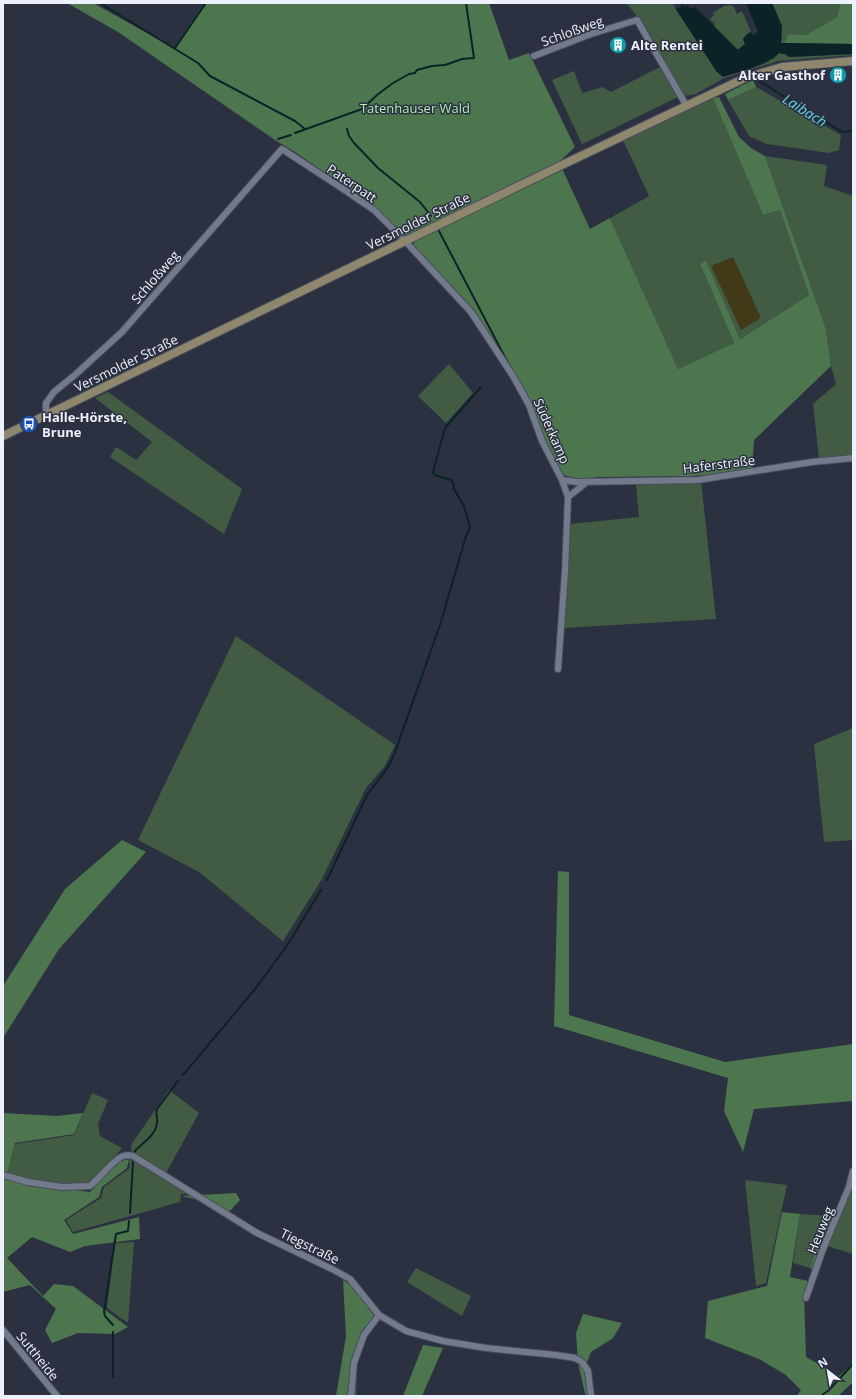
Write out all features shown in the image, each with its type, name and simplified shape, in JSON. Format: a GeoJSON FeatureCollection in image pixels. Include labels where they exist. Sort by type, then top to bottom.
{"type":"FeatureCollection","features":[{"type":"Feature","properties":{"kind":"main road","name":"Versmolder Straße"},"geometry":{"type":"LineString","coordinates":[[3,436],[686,105],[745,78],[782,67],[853,61]]}},
{"type":"Feature","properties":{"kind":"street","name":"Schloßweg"},"geometry":{"type":"LineString","coordinates":[[534,56],[591,34],[637,20],[686,105]]}},
{"type":"Feature","properties":{"kind":"street","name":"Schloßweg"},"geometry":{"type":"LineString","coordinates":[[46,416],[46,403],[54,392],[122,332],[282,149]]}},
{"type":"Feature","properties":{"kind":"street","name":"Paterpatt"},"geometry":{"type":"LineString","coordinates":[[282,149],[340,186],[374,210],[405,241]]}},
{"type":"Feature","properties":{"kind":"street","name":"Süderkamp"},"geometry":{"type":"LineString","coordinates":[[405,241],[471,312],[497,351],[529,405],[542,441],[562,480],[568,497],[565,571],[558,669]]}},
{"type":"Feature","properties":{"kind":"street","name":"Haferstraße"},"geometry":{"type":"LineString","coordinates":[[562,480],[577,482],[698,480],[812,462],[853,458]]}},
{"type":"Feature","properties":{"kind":"street"},"geometry":{"type":"LineString","coordinates":[[568,497],[587,482]]}},
{"type":"Feature","properties":{"kind":"street","name":"Tiegstraße"},"geometry":{"type":"LineString","coordinates":[[3,1175],[28,1182],[62,1187],[90,1186],[100,1178],[117,1159],[124,1155],[133,1156],[257,1233],[350,1279],[379,1315],[406,1331],[443,1342],[575,1358],[582,1362],[588,1371],[591,1396]]}},
{"type":"Feature","properties":{"kind":"street","name":"Heuweg"},"geometry":{"type":"LineString","coordinates":[[806,1298],[823,1249],[849,1187],[853,1171]]}},
{"type":"Feature","properties":{"kind":"street"},"geometry":{"type":"LineString","coordinates":[[351,1396],[354,1363],[364,1335],[379,1315]]}},
{"type":"Feature","properties":{"kind":"street","name":"Suttheide"},"geometry":{"type":"LineString","coordinates":[[3,1330],[56,1396]]}},
{"type":"Feature","properties":{"kind":"green space","name":"Tatenhauser Wald"},"geometry":{"type":"Polygon","coordinates":[[[67,3],[93,3],[174,48],[205,3],[489,3],[509,60],[529,53],[575,147],[559,162],[590,229],[610,218],[678,369],[734,343],[700,264],[706,261],[740,339],[809,295],[780,210],[763,215],[713,98],[719,97],[739,137],[751,148],[765,156],[826,329],[831,366],[754,440],[752,471],[691,476],[597,477],[583,480],[563,475],[543,439],[533,405],[511,368],[473,311],[414,246],[414,241],[408,235],[403,235],[375,207],[295,152],[275,140],[118,32],[67,3]]]}},
{"type":"Feature","properties":{"kind":"green space"},"geometry":{"type":"Polygon","coordinates":[[[626,3],[673,3],[676,10],[709,59],[773,59],[779,53],[785,54],[789,57],[853,55],[778,61],[724,78],[696,94],[684,96],[651,36],[626,3]]]}},
{"type":"Feature","properties":{"kind":"green space"},"geometry":{"type":"Polygon","coordinates":[[[772,3],[841,3],[837,17],[806,35],[788,34],[784,43],[781,43],[781,27],[772,3]]]}},
{"type":"Feature","properties":{"kind":"green space"},"geometry":{"type":"Polygon","coordinates":[[[841,3],[853,3],[853,44],[784,43],[788,34],[806,35],[837,17],[841,3]]]}},
{"type":"Feature","properties":{"kind":"green space"},"geometry":{"type":"Polygon","coordinates":[[[730,5],[734,7],[737,14],[742,11],[751,32],[748,33],[744,41],[745,44],[737,50],[714,26],[715,24],[710,19],[714,15],[713,13],[724,6],[730,5]]]}},
{"type":"Feature","properties":{"kind":"green space"},"geometry":{"type":"Polygon","coordinates":[[[660,67],[678,97],[582,144],[552,80],[574,71],[582,93],[603,87],[611,92],[660,67]]]}},
{"type":"Feature","properties":{"kind":"green space"},"geometry":{"type":"Polygon","coordinates":[[[753,80],[756,87],[728,100],[725,94],[753,80]]]}},
{"type":"Feature","properties":{"kind":"green space"},"geometry":{"type":"Polygon","coordinates":[[[756,87],[841,135],[839,150],[829,153],[767,144],[749,136],[728,100],[756,87]]]}},
{"type":"Feature","properties":{"kind":"green space"},"geometry":{"type":"Polygon","coordinates":[[[713,98],[763,215],[780,210],[809,295],[740,339],[706,262],[700,264],[734,343],[678,369],[610,218],[649,196],[623,140],[713,98]]]}},
{"type":"Feature","properties":{"kind":"green space"},"geometry":{"type":"Polygon","coordinates":[[[765,156],[827,165],[824,186],[853,196],[853,455],[819,458],[813,404],[836,384],[831,366],[826,329],[765,156]]]}},
{"type":"Feature","properties":{"kind":"green space"},"geometry":{"type":"Polygon","coordinates":[[[449,364],[473,393],[446,423],[418,396],[449,364]]]}},
{"type":"Feature","properties":{"kind":"green space"},"geometry":{"type":"Polygon","coordinates":[[[108,392],[242,489],[224,534],[110,457],[116,447],[136,460],[152,442],[95,398],[108,392]]]}},
{"type":"Feature","properties":{"kind":"green space"},"geometry":{"type":"Polygon","coordinates":[[[701,481],[716,619],[564,628],[570,524],[639,517],[636,485],[701,481]]]}},
{"type":"Feature","properties":{"kind":"green space"},"geometry":{"type":"Polygon","coordinates":[[[236,636],[395,745],[385,766],[366,788],[322,879],[283,941],[199,872],[138,840],[236,636]]]}},
{"type":"Feature","properties":{"kind":"green space"},"geometry":{"type":"Polygon","coordinates":[[[853,728],[853,840],[824,842],[814,744],[853,728]]]}},
{"type":"Feature","properties":{"kind":"green space"},"geometry":{"type":"Polygon","coordinates":[[[122,840],[146,852],[59,949],[3,1038],[3,986],[65,889],[122,840]]]}},
{"type":"Feature","properties":{"kind":"green space"},"geometry":{"type":"Polygon","coordinates":[[[558,871],[569,872],[569,1015],[725,1062],[853,1044],[853,1101],[754,1109],[743,1152],[724,1111],[728,1078],[554,1026],[558,871]]]}},
{"type":"Feature","properties":{"kind":"green space"},"geometry":{"type":"Polygon","coordinates":[[[169,1090],[199,1113],[166,1173],[132,1152],[131,1145],[169,1090]]]}},
{"type":"Feature","properties":{"kind":"green space"},"geometry":{"type":"Polygon","coordinates":[[[92,1093],[108,1100],[98,1124],[100,1136],[122,1148],[90,1185],[48,1182],[7,1174],[15,1144],[74,1135],[92,1093]]]}},
{"type":"Feature","properties":{"kind":"green space"},"geometry":{"type":"Polygon","coordinates":[[[3,1113],[57,1116],[83,1113],[74,1134],[15,1143],[7,1174],[3,1173],[3,1113]]]}},
{"type":"Feature","properties":{"kind":"green space"},"geometry":{"type":"Polygon","coordinates":[[[129,1159],[127,1168],[102,1187],[99,1197],[64,1220],[73,1234],[139,1217],[140,1239],[85,1246],[70,1252],[32,1237],[7,1258],[43,1296],[54,1284],[73,1286],[128,1327],[115,1334],[78,1333],[52,1343],[45,1330],[56,1309],[30,1285],[3,1292],[3,1179],[28,1184],[90,1192],[118,1162],[129,1159]]]}},
{"type":"Feature","properties":{"kind":"green space"},"geometry":{"type":"Polygon","coordinates":[[[129,1160],[140,1163],[190,1194],[181,1194],[180,1202],[73,1232],[66,1220],[101,1198],[104,1187],[130,1168],[129,1160]]]}},
{"type":"Feature","properties":{"kind":"green space"},"geometry":{"type":"Polygon","coordinates":[[[853,1179],[853,1254],[827,1246],[853,1179]]]}},
{"type":"Feature","properties":{"kind":"green space"},"geometry":{"type":"Polygon","coordinates":[[[745,1180],[787,1185],[766,1283],[756,1286],[745,1180]]]}},
{"type":"Feature","properties":{"kind":"green space"},"geometry":{"type":"Polygon","coordinates":[[[236,1193],[240,1200],[229,1212],[209,1199],[194,1199],[182,1196],[236,1193]]]}},
{"type":"Feature","properties":{"kind":"green space"},"geometry":{"type":"Polygon","coordinates":[[[782,1212],[800,1214],[790,1277],[808,1281],[804,1292],[806,1357],[839,1376],[853,1363],[853,1382],[838,1396],[797,1396],[801,1390],[786,1375],[759,1359],[705,1338],[708,1301],[767,1286],[782,1212]]]}},
{"type":"Feature","properties":{"kind":"green space"},"geometry":{"type":"Polygon","coordinates":[[[800,1214],[827,1216],[810,1268],[793,1263],[800,1214]]]}},
{"type":"Feature","properties":{"kind":"green space"},"geometry":{"type":"Polygon","coordinates":[[[827,1216],[833,1217],[813,1269],[810,1268],[827,1216]]]}},
{"type":"Feature","properties":{"kind":"green space"},"geometry":{"type":"Polygon","coordinates":[[[134,1242],[128,1323],[107,1308],[115,1243],[134,1242]]]}},
{"type":"Feature","properties":{"kind":"green space"},"geometry":{"type":"Polygon","coordinates":[[[416,1268],[471,1296],[462,1316],[407,1282],[416,1268]]]}},
{"type":"Feature","properties":{"kind":"green space"},"geometry":{"type":"Polygon","coordinates":[[[343,1280],[352,1286],[375,1317],[364,1328],[357,1357],[356,1396],[336,1396],[346,1336],[343,1280]]]}},
{"type":"Feature","properties":{"kind":"green space"},"geometry":{"type":"Polygon","coordinates":[[[583,1314],[622,1323],[613,1338],[591,1352],[584,1370],[589,1396],[586,1396],[585,1393],[578,1363],[576,1333],[583,1314]]]}},
{"type":"Feature","properties":{"kind":"green space"},"geometry":{"type":"Polygon","coordinates":[[[423,1345],[443,1348],[422,1396],[403,1396],[423,1345]]]}},
{"type":"Feature","properties":{"kind":"sand"},"geometry":{"type":"Polygon","coordinates":[[[733,257],[761,318],[741,330],[711,266],[733,257]]]}},
{"type":"Feature","properties":{"kind":"shaded area"},"geometry":{"type":"Polygon","coordinates":[[[746,3],[772,3],[782,26],[781,43],[853,44],[853,54],[789,57],[785,54],[779,53],[767,62],[760,65],[723,77],[716,71],[676,9],[688,5],[690,8],[695,7],[738,50],[745,44],[743,39],[746,35],[751,32],[753,36],[758,32],[746,3]]]}},
{"type":"Feature","properties":{"kind":"waterway"},"geometry":{"type":"LineString","coordinates":[[100,3],[198,63],[210,76],[295,121],[305,129]]}},
{"type":"Feature","properties":{"kind":"waterway"},"geometry":{"type":"LineString","coordinates":[[175,48],[206,3]]}},
{"type":"Feature","properties":{"kind":"waterway"},"geometry":{"type":"LineString","coordinates":[[295,133],[362,109],[393,83],[409,74],[415,73],[417,70],[432,66],[445,65],[462,59],[474,58],[466,3]]}},
{"type":"Feature","properties":{"kind":"waterway","name":"Laibach"},"geometry":{"type":"LineString","coordinates":[[681,3],[684,9]]}},
{"type":"Feature","properties":{"kind":"waterway","name":"Laibach"},"geometry":{"type":"LineString","coordinates":[[759,81],[842,132],[853,131]]}},
{"type":"Feature","properties":{"kind":"waterway"},"geometry":{"type":"LineString","coordinates":[[347,129],[349,136],[354,143],[378,168],[420,202],[431,216]]}},
{"type":"Feature","properties":{"kind":"waterway"},"geometry":{"type":"LineString","coordinates":[[278,139],[291,135]]}},
{"type":"Feature","properties":{"kind":"waterway"},"geometry":{"type":"LineString","coordinates":[[439,231],[509,365]]}},
{"type":"Feature","properties":{"kind":"waterway"},"geometry":{"type":"LineString","coordinates":[[327,880],[367,795],[388,767],[394,755],[440,625],[470,527],[464,506],[454,489],[453,482],[435,475],[433,472],[445,428],[481,387]]}},
{"type":"Feature","properties":{"kind":"waterway"},"geometry":{"type":"LineString","coordinates":[[183,1075],[256,988],[286,947],[321,890]]}},
{"type":"Feature","properties":{"kind":"waterway"},"geometry":{"type":"LineString","coordinates":[[134,1153],[152,1135],[156,1127],[157,1109],[178,1081]]}},
{"type":"Feature","properties":{"kind":"waterway"},"geometry":{"type":"LineString","coordinates":[[130,1213],[133,1162]]}},
{"type":"Feature","properties":{"kind":"waterway"},"geometry":{"type":"LineString","coordinates":[[113,1325],[105,1316],[104,1311],[116,1234],[128,1231],[129,1221]]}},
{"type":"Feature","properties":{"kind":"waterway"},"geometry":{"type":"LineString","coordinates":[[113,1332],[113,1377]]}},
{"type":"Feature","properties":{"kind":"waterway","name":"Laibach"},"geometry":{"type":"LineString","coordinates":[[821,1396],[829,1390],[853,1364]]}},
{"type":"Feature","properties":{"kind":"place","name":"Alte Rentei"},"geometry":{"type":"Point","coordinates":[618,45]}},
{"type":"Feature","properties":{"kind":"place","name":"Alter Gasthof"},"geometry":{"type":"Point","coordinates":[838,75]}},
{"type":"Feature","properties":{"kind":"place","name":"Halle-Hörste, Brune"},"geometry":{"type":"Point","coordinates":[29,424]}}]}
